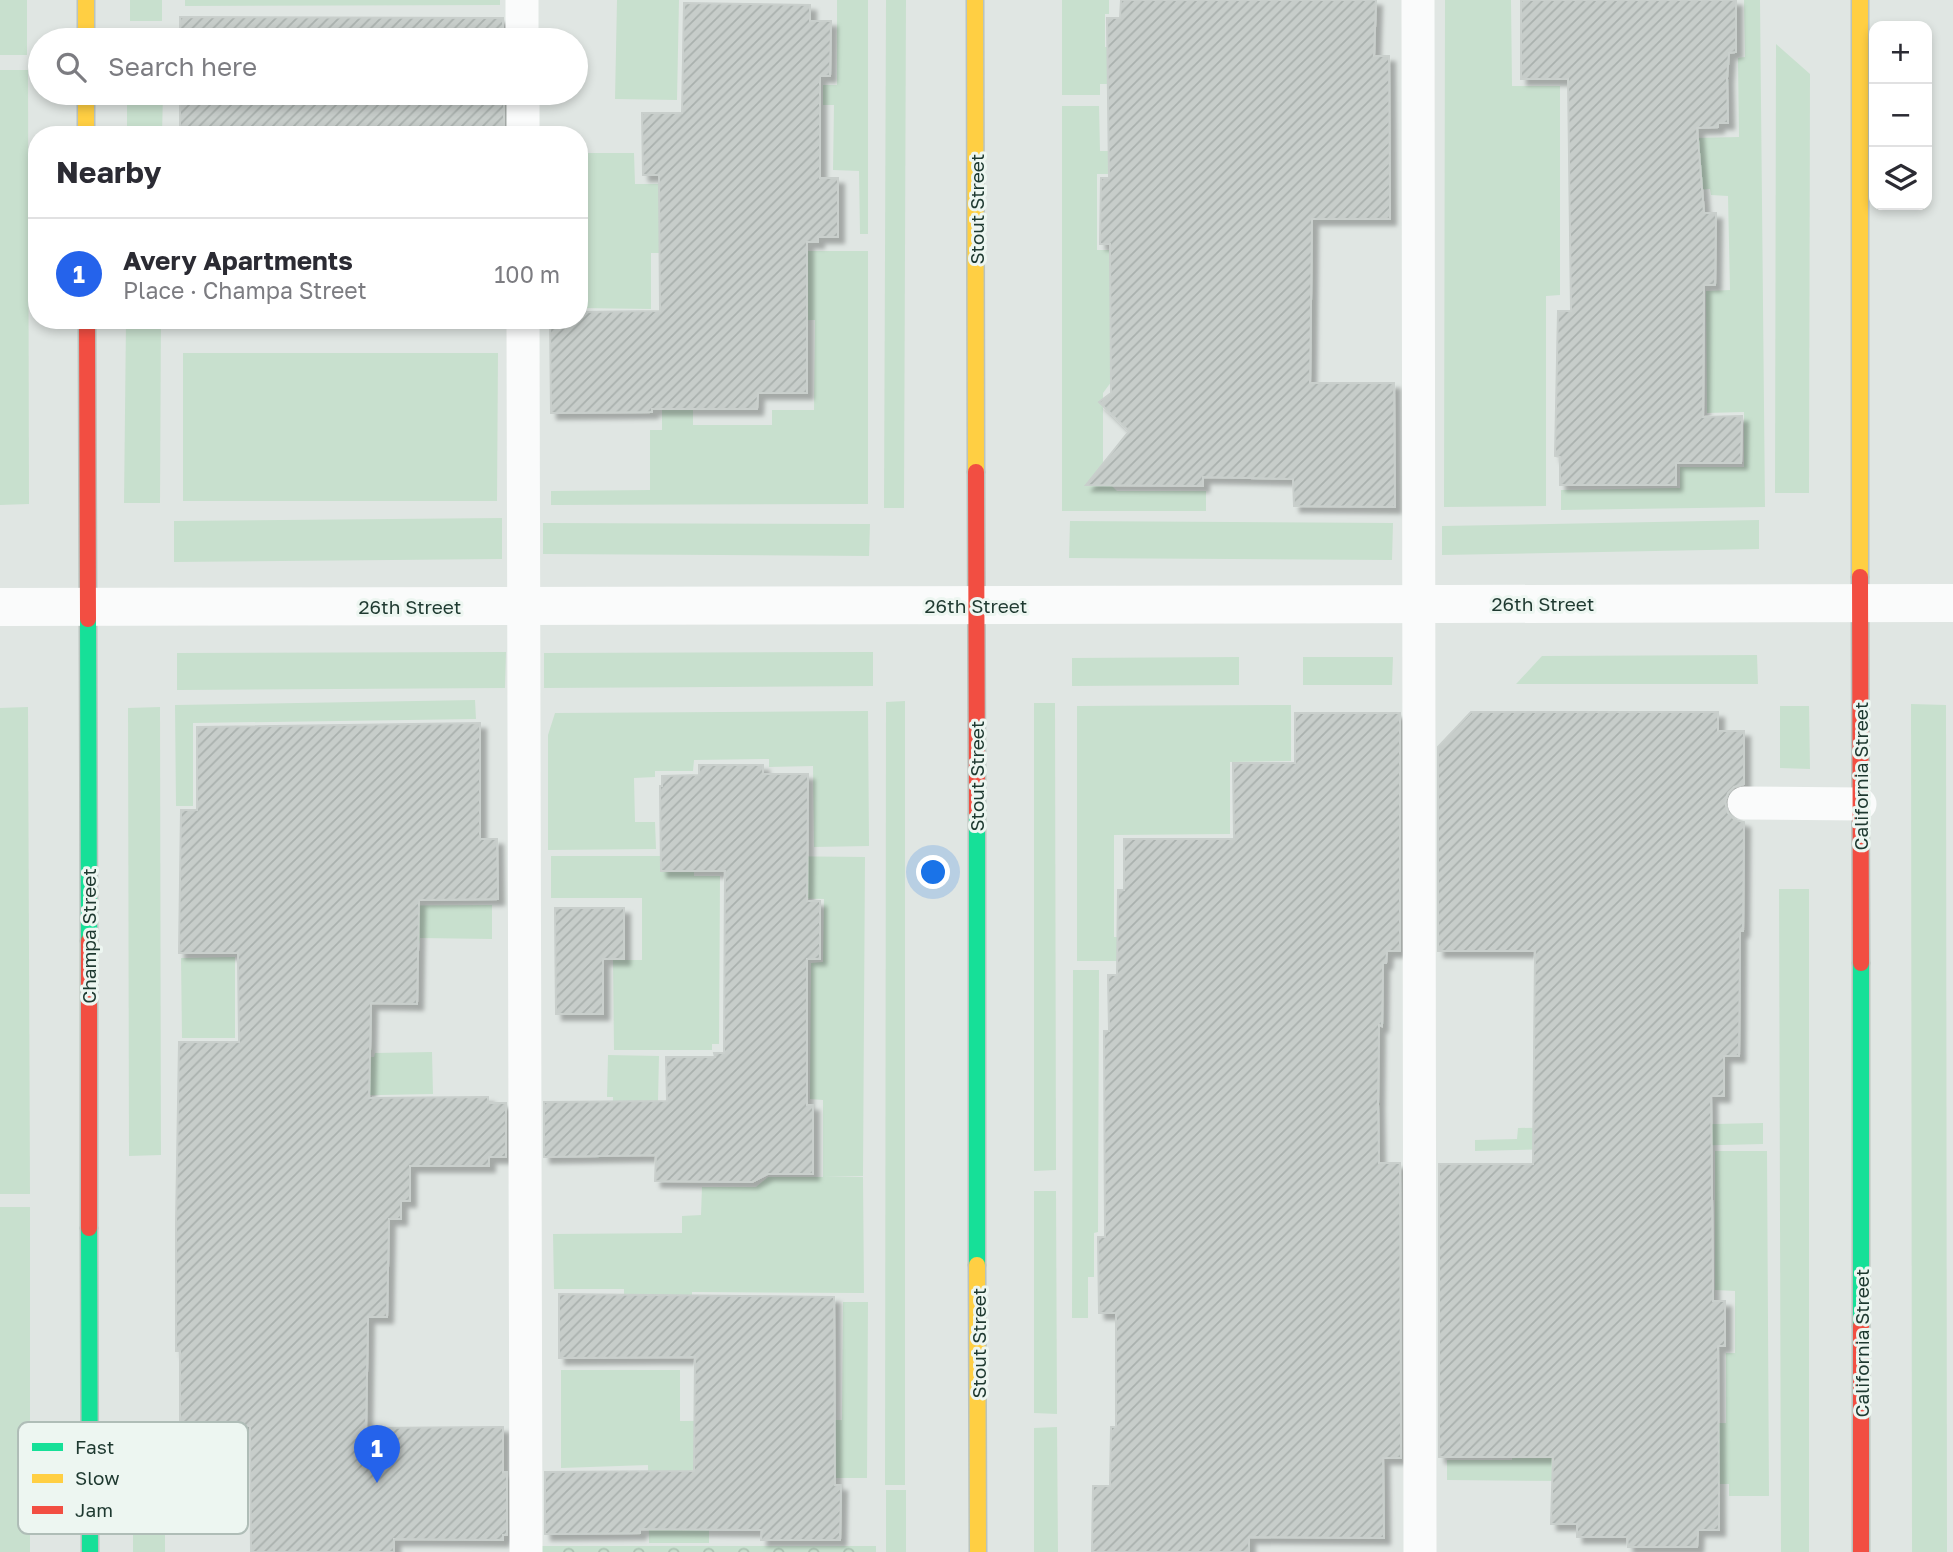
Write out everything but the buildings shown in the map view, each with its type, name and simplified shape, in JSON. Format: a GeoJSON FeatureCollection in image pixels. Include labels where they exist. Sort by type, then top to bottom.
{"type":"FeatureCollection","features":[{"type":"Feature","properties":{"kind":"main road"},"geometry":{"type":"LineString","coordinates":[[86,0],[86,28]]}},
{"type":"Feature","properties":{"kind":"main road","name":"Stout Street"},"geometry":{"type":"LineString","coordinates":[[975,0],[978,1552]]}},
{"type":"Feature","properties":{"kind":"main road","name":"California Street"},"geometry":{"type":"LineString","coordinates":[[1860,0],[1861,1552]]}},
{"type":"Feature","properties":{"kind":"main road"},"geometry":{"type":"LineString","coordinates":[[86,105],[86,126]]}},
{"type":"Feature","properties":{"kind":"main road","name":"Champa Street"},"geometry":{"type":"LineString","coordinates":[[87,329],[90,1422]]}},
{"type":"Feature","properties":{"kind":"main road","name":"Champa Street"},"geometry":{"type":"LineString","coordinates":[[90,1534],[90,1552]]}},
{"type":"Feature","properties":{"kind":"street","name":"26th Street"},"geometry":{"type":"LineString","coordinates":[[0,607],[1953,603]]}},
{"type":"Feature","properties":{"kind":"lane"},"geometry":{"type":"LineString","coordinates":[[522,0],[522,28]]}},
{"type":"Feature","properties":{"kind":"lane"},"geometry":{"type":"LineString","coordinates":[[1418,0],[1420,1552]]}},
{"type":"Feature","properties":{"kind":"lane"},"geometry":{"type":"LineString","coordinates":[[523,105],[523,126]]}},
{"type":"Feature","properties":{"kind":"lane"},"geometry":{"type":"LineString","coordinates":[[523,329],[526,1552]]}},
{"type":"Feature","properties":{"kind":"lane"},"geometry":{"type":"LineString","coordinates":[[1744,803],[1860,804]]}},
{"type":"Feature","properties":{"kind":"green space"},"geometry":{"type":"Polygon","coordinates":[[[0,0],[27,0],[27,55],[0,55],[0,0]]]}},
{"type":"Feature","properties":{"kind":"green space"},"geometry":{"type":"Polygon","coordinates":[[[130,0],[162,0],[162,21],[130,21],[130,0]]]}},
{"type":"Feature","properties":{"kind":"green space"},"geometry":{"type":"Polygon","coordinates":[[[185,0],[500,0],[500,5],[185,6],[185,0]]]}},
{"type":"Feature","properties":{"kind":"green space"},"geometry":{"type":"Polygon","coordinates":[[[617,0],[679,0],[677,100],[615,99],[617,0]]]}},
{"type":"Feature","properties":{"kind":"green space"},"geometry":{"type":"Polygon","coordinates":[[[837,0],[868,0],[868,234],[860,234],[859,171],[833,170],[834,105],[823,105],[823,85],[837,85],[837,0]]]}},
{"type":"Feature","properties":{"kind":"green space"},"geometry":{"type":"Polygon","coordinates":[[[886,0],[906,0],[904,508],[884,508],[886,0]]]}},
{"type":"Feature","properties":{"kind":"green space"},"geometry":{"type":"Polygon","coordinates":[[[1062,0],[1109,0],[1109,14],[1105,14],[1105,47],[1117,48],[1117,84],[1100,84],[1100,95],[1062,95],[1062,0]]]}},
{"type":"Feature","properties":{"kind":"green space"},"geometry":{"type":"Polygon","coordinates":[[[1445,0],[1511,0],[1512,86],[1560,86],[1560,295],[1546,296],[1546,506],[1444,507],[1445,0]]]}},
{"type":"Feature","properties":{"kind":"green space"},"geometry":{"type":"Polygon","coordinates":[[[1744,0],[1760,0],[1765,507],[1561,510],[1561,490],[1680,488],[1680,467],[1744,467],[1744,412],[1707,413],[1706,291],[1730,290],[1728,196],[1711,195],[1710,189],[1694,190],[1694,138],[1739,137],[1738,58],[1745,57],[1744,0]]]}},
{"type":"Feature","properties":{"kind":"green space"},"geometry":{"type":"Polygon","coordinates":[[[1776,44],[1810,74],[1809,493],[1775,493],[1776,44]]]}},
{"type":"Feature","properties":{"kind":"green space"},"geometry":{"type":"Polygon","coordinates":[[[0,70],[28,70],[29,504],[0,505],[0,70]]]}},
{"type":"Feature","properties":{"kind":"green space"},"geometry":{"type":"Polygon","coordinates":[[[127,105],[163,105],[162,126],[127,126],[127,105]]]}},
{"type":"Feature","properties":{"kind":"green space"},"geometry":{"type":"Polygon","coordinates":[[[1062,106],[1099,106],[1100,151],[1113,151],[1113,174],[1097,174],[1097,250],[1120,250],[1120,370],[1103,393],[1103,477],[1117,491],[1206,491],[1206,511],[1062,511],[1062,106]]]}},
{"type":"Feature","properties":{"kind":"green space"},"geometry":{"type":"Polygon","coordinates":[[[588,153],[634,153],[635,184],[714,184],[713,253],[651,253],[651,309],[588,308],[588,153]]]}},
{"type":"Feature","properties":{"kind":"green space"},"geometry":{"type":"Polygon","coordinates":[[[719,251],[868,251],[868,504],[551,505],[551,491],[650,490],[650,430],[662,430],[662,410],[693,410],[693,425],[772,425],[772,410],[814,410],[815,320],[764,321],[719,251]]]}},
{"type":"Feature","properties":{"kind":"green space"},"geometry":{"type":"Polygon","coordinates":[[[126,329],[161,329],[160,503],[124,503],[126,329]]]}},
{"type":"Feature","properties":{"kind":"green space"},"geometry":{"type":"Polygon","coordinates":[[[183,353],[498,353],[497,501],[183,501],[183,353]]]}},
{"type":"Feature","properties":{"kind":"green space"},"geometry":{"type":"Polygon","coordinates":[[[502,518],[502,559],[174,562],[174,521],[502,518]]]}},
{"type":"Feature","properties":{"kind":"green space"},"geometry":{"type":"Polygon","coordinates":[[[1759,520],[1759,549],[1442,555],[1442,526],[1759,520]]]}},
{"type":"Feature","properties":{"kind":"green space"},"geometry":{"type":"Polygon","coordinates":[[[1070,521],[1393,523],[1392,560],[1069,558],[1070,521]]]}},
{"type":"Feature","properties":{"kind":"green space"},"geometry":{"type":"Polygon","coordinates":[[[543,523],[870,524],[869,556],[543,554],[543,523]]]}},
{"type":"Feature","properties":{"kind":"green space"},"geometry":{"type":"Polygon","coordinates":[[[506,652],[505,688],[177,690],[177,653],[506,652]]]}},
{"type":"Feature","properties":{"kind":"green space"},"geometry":{"type":"Polygon","coordinates":[[[873,652],[873,686],[544,688],[544,653],[873,652]]]}},
{"type":"Feature","properties":{"kind":"green space"},"geometry":{"type":"Polygon","coordinates":[[[1757,655],[1758,684],[1516,684],[1542,656],[1757,655]]]}},
{"type":"Feature","properties":{"kind":"green space"},"geometry":{"type":"Polygon","coordinates":[[[1239,657],[1239,685],[1072,686],[1072,658],[1239,657]]]}},
{"type":"Feature","properties":{"kind":"green space"},"geometry":{"type":"Polygon","coordinates":[[[1303,657],[1393,657],[1392,685],[1303,685],[1303,657]]]}},
{"type":"Feature","properties":{"kind":"green space"},"geometry":{"type":"Polygon","coordinates":[[[475,700],[476,719],[193,723],[193,806],[176,806],[175,705],[475,700]]]}},
{"type":"Feature","properties":{"kind":"green space"},"geometry":{"type":"Polygon","coordinates":[[[905,701],[905,1485],[885,1485],[886,702],[905,701]]]}},
{"type":"Feature","properties":{"kind":"green space"},"geometry":{"type":"Polygon","coordinates":[[[1034,703],[1055,703],[1056,1170],[1034,1171],[1034,703]]]}},
{"type":"Feature","properties":{"kind":"green space"},"geometry":{"type":"Polygon","coordinates":[[[1911,704],[1946,705],[1947,1552],[1912,1552],[1911,704]]]}},
{"type":"Feature","properties":{"kind":"green space"},"geometry":{"type":"Polygon","coordinates":[[[1291,705],[1291,761],[1230,762],[1230,834],[1114,835],[1114,937],[1165,937],[1174,961],[1077,961],[1077,706],[1291,705]]]}},
{"type":"Feature","properties":{"kind":"green space"},"geometry":{"type":"Polygon","coordinates":[[[1780,706],[1809,706],[1810,769],[1780,768],[1780,706]]]}},
{"type":"Feature","properties":{"kind":"green space"},"geometry":{"type":"Polygon","coordinates":[[[28,707],[30,1194],[0,1194],[0,708],[28,707]]]}},
{"type":"Feature","properties":{"kind":"green space"},"geometry":{"type":"Polygon","coordinates":[[[160,707],[161,1155],[129,1156],[128,708],[160,707]]]}},
{"type":"Feature","properties":{"kind":"green space"},"geometry":{"type":"Polygon","coordinates":[[[868,711],[869,846],[814,847],[813,766],[769,767],[769,759],[694,760],[693,771],[655,771],[655,777],[634,778],[635,822],[655,822],[656,849],[548,850],[548,735],[555,713],[868,711]]]}},
{"type":"Feature","properties":{"kind":"green space"},"geometry":{"type":"Polygon","coordinates":[[[551,856],[694,856],[694,876],[720,876],[719,1044],[712,1044],[712,1050],[614,1050],[613,960],[642,960],[642,898],[551,898],[551,856]]]}},
{"type":"Feature","properties":{"kind":"green space"},"geometry":{"type":"Polygon","coordinates":[[[768,856],[865,857],[863,1176],[824,1176],[863,1177],[864,1293],[692,1292],[692,1358],[624,1357],[624,1289],[554,1289],[553,1234],[682,1233],[682,1216],[701,1215],[702,1187],[756,1187],[768,1177],[823,1177],[823,1100],[810,1099],[811,963],[823,962],[824,899],[727,897],[768,856]]]}},
{"type":"Feature","properties":{"kind":"green space"},"geometry":{"type":"Polygon","coordinates":[[[1779,889],[1809,889],[1809,1552],[1781,1552],[1779,889]]]}},
{"type":"Feature","properties":{"kind":"green space"},"geometry":{"type":"Polygon","coordinates":[[[492,905],[492,939],[420,938],[419,944],[409,944],[328,906],[492,905]]]}},
{"type":"Feature","properties":{"kind":"green space"},"geometry":{"type":"Polygon","coordinates":[[[235,957],[235,1038],[182,1038],[181,958],[235,957]]]}},
{"type":"Feature","properties":{"kind":"green space"},"geometry":{"type":"Polygon","coordinates":[[[1073,970],[1099,970],[1098,1232],[1094,1233],[1094,1277],[1088,1277],[1088,1318],[1072,1318],[1073,970]]]}},
{"type":"Feature","properties":{"kind":"green space"},"geometry":{"type":"Polygon","coordinates":[[[432,1052],[433,1094],[329,1096],[338,1058],[374,1057],[375,1053],[432,1052]]]}},
{"type":"Feature","properties":{"kind":"green space"},"geometry":{"type":"Polygon","coordinates":[[[608,1055],[659,1056],[658,1101],[633,1102],[612,1155],[613,1097],[607,1097],[608,1055]]]}},
{"type":"Feature","properties":{"kind":"green space"},"geometry":{"type":"Polygon","coordinates":[[[1763,1123],[1763,1144],[1475,1151],[1475,1140],[1517,1139],[1518,1128],[1763,1123]]]}},
{"type":"Feature","properties":{"kind":"green space"},"geometry":{"type":"Polygon","coordinates":[[[1715,1151],[1767,1151],[1769,1496],[1729,1496],[1729,1484],[1717,1484],[1717,1423],[1726,1423],[1726,1353],[1735,1353],[1735,1291],[1715,1290],[1715,1151]]]}},
{"type":"Feature","properties":{"kind":"green space"},"geometry":{"type":"Polygon","coordinates":[[[1034,1191],[1056,1191],[1057,1414],[1034,1413],[1034,1191]]]}},
{"type":"Feature","properties":{"kind":"green space"},"geometry":{"type":"Polygon","coordinates":[[[0,1207],[30,1207],[30,1422],[18,1422],[18,1534],[30,1534],[30,1552],[0,1552],[0,1207]]]}},
{"type":"Feature","properties":{"kind":"green space"},"geometry":{"type":"Polygon","coordinates":[[[843,1302],[868,1302],[867,1478],[709,1478],[709,1543],[649,1543],[648,1465],[561,1468],[561,1370],[680,1370],[680,1421],[842,1420],[843,1302]]]}},
{"type":"Feature","properties":{"kind":"green space"},"geometry":{"type":"Polygon","coordinates":[[[1540,1420],[1570,1481],[1447,1480],[1447,1460],[1512,1460],[1512,1424],[1540,1420]]]}},
{"type":"Feature","properties":{"kind":"green space"},"geometry":{"type":"Polygon","coordinates":[[[1057,1427],[1058,1552],[1034,1552],[1034,1428],[1057,1427]]]}},
{"type":"Feature","properties":{"kind":"green space"},"geometry":{"type":"Polygon","coordinates":[[[886,1490],[906,1490],[906,1552],[886,1552],[886,1490]]]}},
{"type":"Feature","properties":{"kind":"green space"},"geometry":{"type":"Polygon","coordinates":[[[133,1534],[165,1534],[165,1552],[133,1552],[133,1534]]]}},
{"type":"Feature","properties":{"kind":"green space"},"geometry":{"type":"Polygon","coordinates":[[[541,1546],[876,1546],[876,1552],[540,1552],[541,1546]]]}},
{"type":"Feature","properties":{"kind":"traffic: fast"},"geometry":{"type":"LineString","coordinates":[[88,619],[89,941]]}},
{"type":"Feature","properties":{"kind":"traffic: fast"},"geometry":{"type":"LineString","coordinates":[[977,814],[977,1265]]}},
{"type":"Feature","properties":{"kind":"traffic: fast"},"geometry":{"type":"LineString","coordinates":[[1861,963],[1861,1326]]}},
{"type":"Feature","properties":{"kind":"traffic: fast"},"geometry":{"type":"LineString","coordinates":[[89,1228],[90,1422]]}},
{"type":"Feature","properties":{"kind":"traffic: fast"},"geometry":{"type":"LineString","coordinates":[[90,1534],[90,1552]]}},
{"type":"Feature","properties":{"kind":"traffic: slow"},"geometry":{"type":"LineString","coordinates":[[86,0],[86,28]]}},
{"type":"Feature","properties":{"kind":"traffic: slow"},"geometry":{"type":"LineString","coordinates":[[975,0],[976,472]]}},
{"type":"Feature","properties":{"kind":"traffic: slow"},"geometry":{"type":"LineString","coordinates":[[1860,0],[1860,577]]}},
{"type":"Feature","properties":{"kind":"traffic: slow"},"geometry":{"type":"LineString","coordinates":[[86,105],[86,126]]}},
{"type":"Feature","properties":{"kind":"traffic: slow"},"geometry":{"type":"LineString","coordinates":[[977,1265],[978,1552]]}},
{"type":"Feature","properties":{"kind":"traffic: jam"},"geometry":{"type":"LineString","coordinates":[[87,329],[88,619]]}},
{"type":"Feature","properties":{"kind":"traffic: jam"},"geometry":{"type":"LineString","coordinates":[[976,472],[977,814]]}},
{"type":"Feature","properties":{"kind":"traffic: jam"},"geometry":{"type":"LineString","coordinates":[[1860,577],[1861,963]]}},
{"type":"Feature","properties":{"kind":"traffic: jam"},"geometry":{"type":"LineString","coordinates":[[89,941],[89,1228]]}},
{"type":"Feature","properties":{"kind":"traffic: jam"},"geometry":{"type":"LineString","coordinates":[[1861,1326],[1861,1552]]}},
{"type":"Feature","properties":{"kind":"place","name":"Avery Apartments"},"geometry":{"type":"Point","coordinates":[377,1483]}}]}
